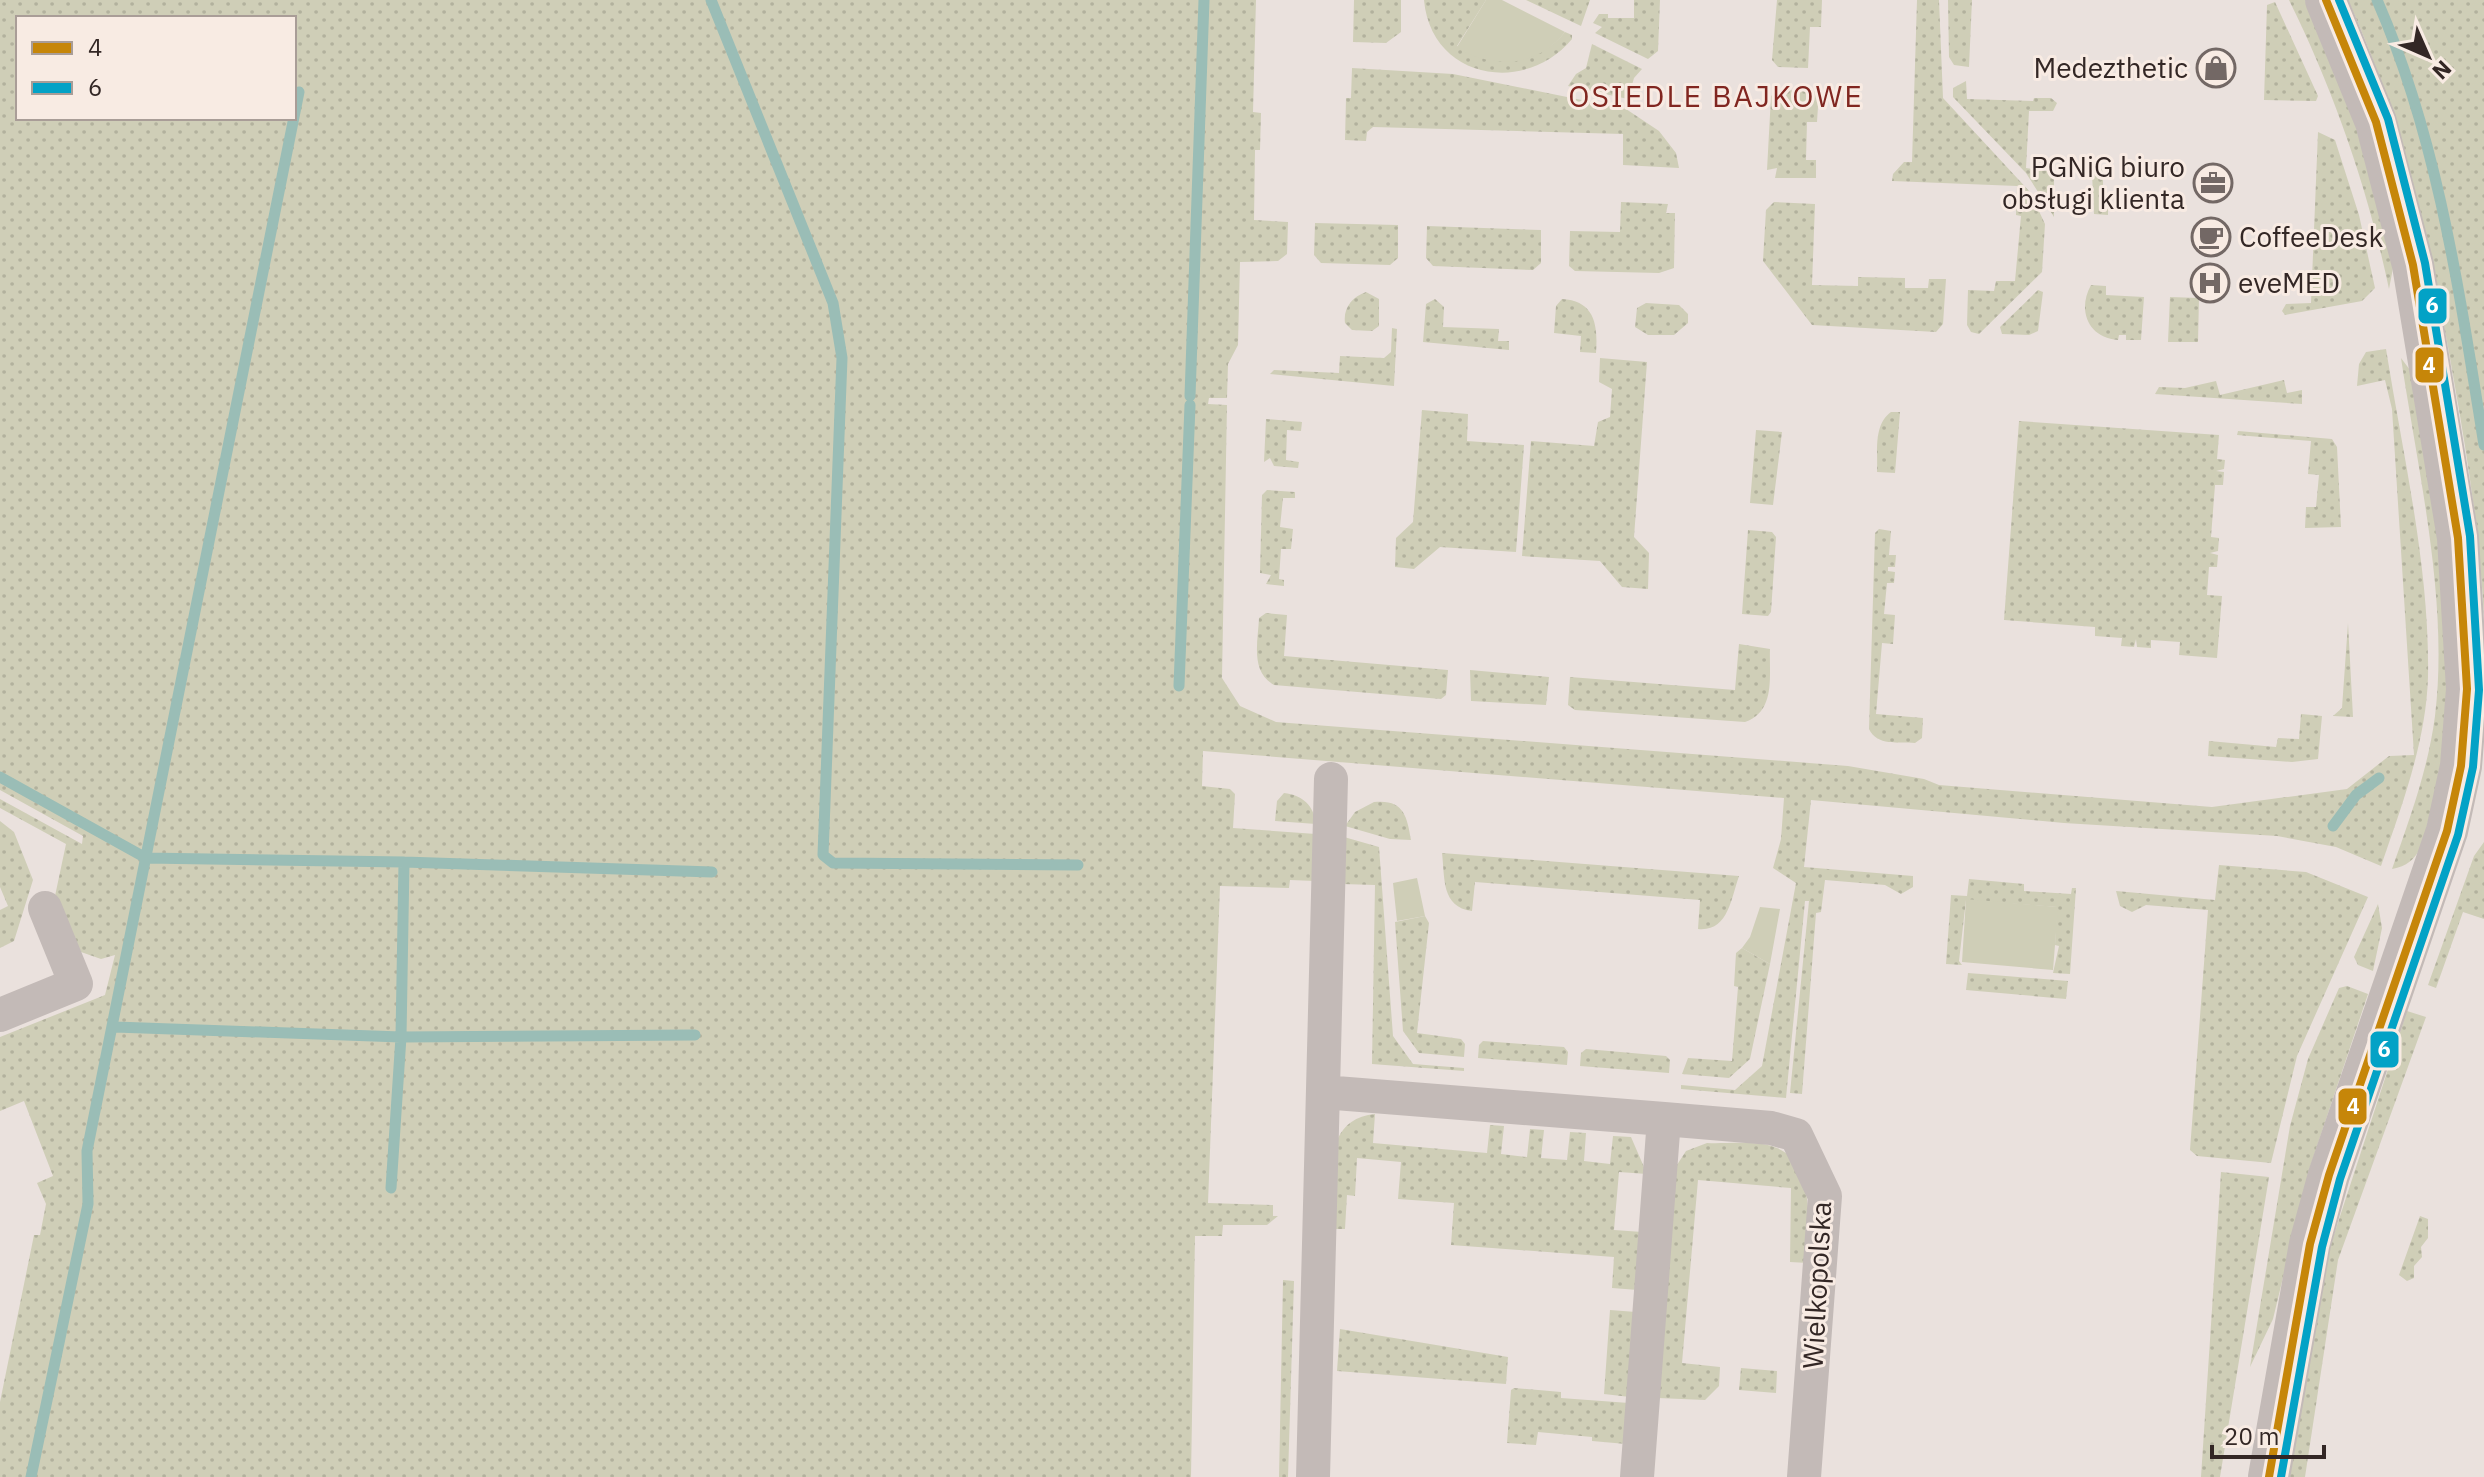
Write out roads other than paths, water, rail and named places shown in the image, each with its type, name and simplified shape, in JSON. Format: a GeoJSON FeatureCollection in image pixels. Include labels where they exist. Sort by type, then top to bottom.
{"type":"FeatureCollection","features":[{"type":"Feature","properties":{"kind":"street"},"geometry":{"type":"LineString","coordinates":[[2269,1477],[2310,1244],[2329,1175],[2447,831],[2461,766],[2467,689],[2458,538],[2413,265],[2376,122],[2326,0]]}},
{"type":"Feature","properties":{"kind":"street"},"geometry":{"type":"LineString","coordinates":[[1313,1477],[1331,779]]}},
{"type":"Feature","properties":{"kind":"street"},"geometry":{"type":"LineString","coordinates":[[0,1015],[76,984],[45,908]]}},
{"type":"Feature","properties":{"kind":"street","name":"Wielkopolska"},"geometry":{"type":"LineString","coordinates":[[1323,1105],[1664,1119],[1771,1128],[1796,1135],[1815,1169],[1825,1196],[1804,1477]]}},
{"type":"Feature","properties":{"kind":"street"},"geometry":{"type":"LineString","coordinates":[[1637,1477],[1664,1119]]}},
{"type":"Feature","properties":{"kind":"waterway"},"geometry":{"type":"LineString","coordinates":[[711,0],[833,303],[842,358],[823,855],[833,863],[1078,865]]}},
{"type":"Feature","properties":{"kind":"waterway"},"geometry":{"type":"LineString","coordinates":[[1190,396],[1204,0]]}},
{"type":"Feature","properties":{"kind":"waterway"},"geometry":{"type":"LineString","coordinates":[[2377,0],[2416,107],[2431,163],[2456,275],[2484,445]]}},
{"type":"Feature","properties":{"kind":"waterway"},"geometry":{"type":"LineString","coordinates":[[296,107],[299,92]]}},
{"type":"Feature","properties":{"kind":"waterway"},"geometry":{"type":"LineString","coordinates":[[31,1477],[88,1204],[87,1151],[293,120]]}},
{"type":"Feature","properties":{"kind":"waterway"},"geometry":{"type":"LineString","coordinates":[[1179,686],[1190,405]]}},
{"type":"Feature","properties":{"kind":"waterway"},"geometry":{"type":"LineString","coordinates":[[0,777],[146,858],[712,872]]}},
{"type":"Feature","properties":{"kind":"waterway"},"geometry":{"type":"LineString","coordinates":[[2333,826],[2356,795],[2379,778]]}},
{"type":"Feature","properties":{"kind":"waterway"},"geometry":{"type":"LineString","coordinates":[[391,1188],[401,1037],[404,862]]}},
{"type":"Feature","properties":{"kind":"waterway"},"geometry":{"type":"LineString","coordinates":[[115,1027],[401,1037],[695,1035]]}},
{"type":"Feature","properties":{"kind":"place","name":"Medezthetic"},"geometry":{"type":"Point","coordinates":[2216,68]}},
{"type":"Feature","properties":{"kind":"place","name":"PGNiG biuro obsługi klienta"},"geometry":{"type":"Point","coordinates":[2213,183]}},
{"type":"Feature","properties":{"kind":"place","name":"CoffeeDesk"},"geometry":{"type":"Point","coordinates":[2211,237]}},
{"type":"Feature","properties":{"kind":"place","name":"eveMED"},"geometry":{"type":"Point","coordinates":[2210,283]}},
{"type":"Feature","properties":{"kind":"district","name":"OSIEDLE BAJKOWE"},"geometry":{"type":"Point","coordinates":[1716,97]}}]}
